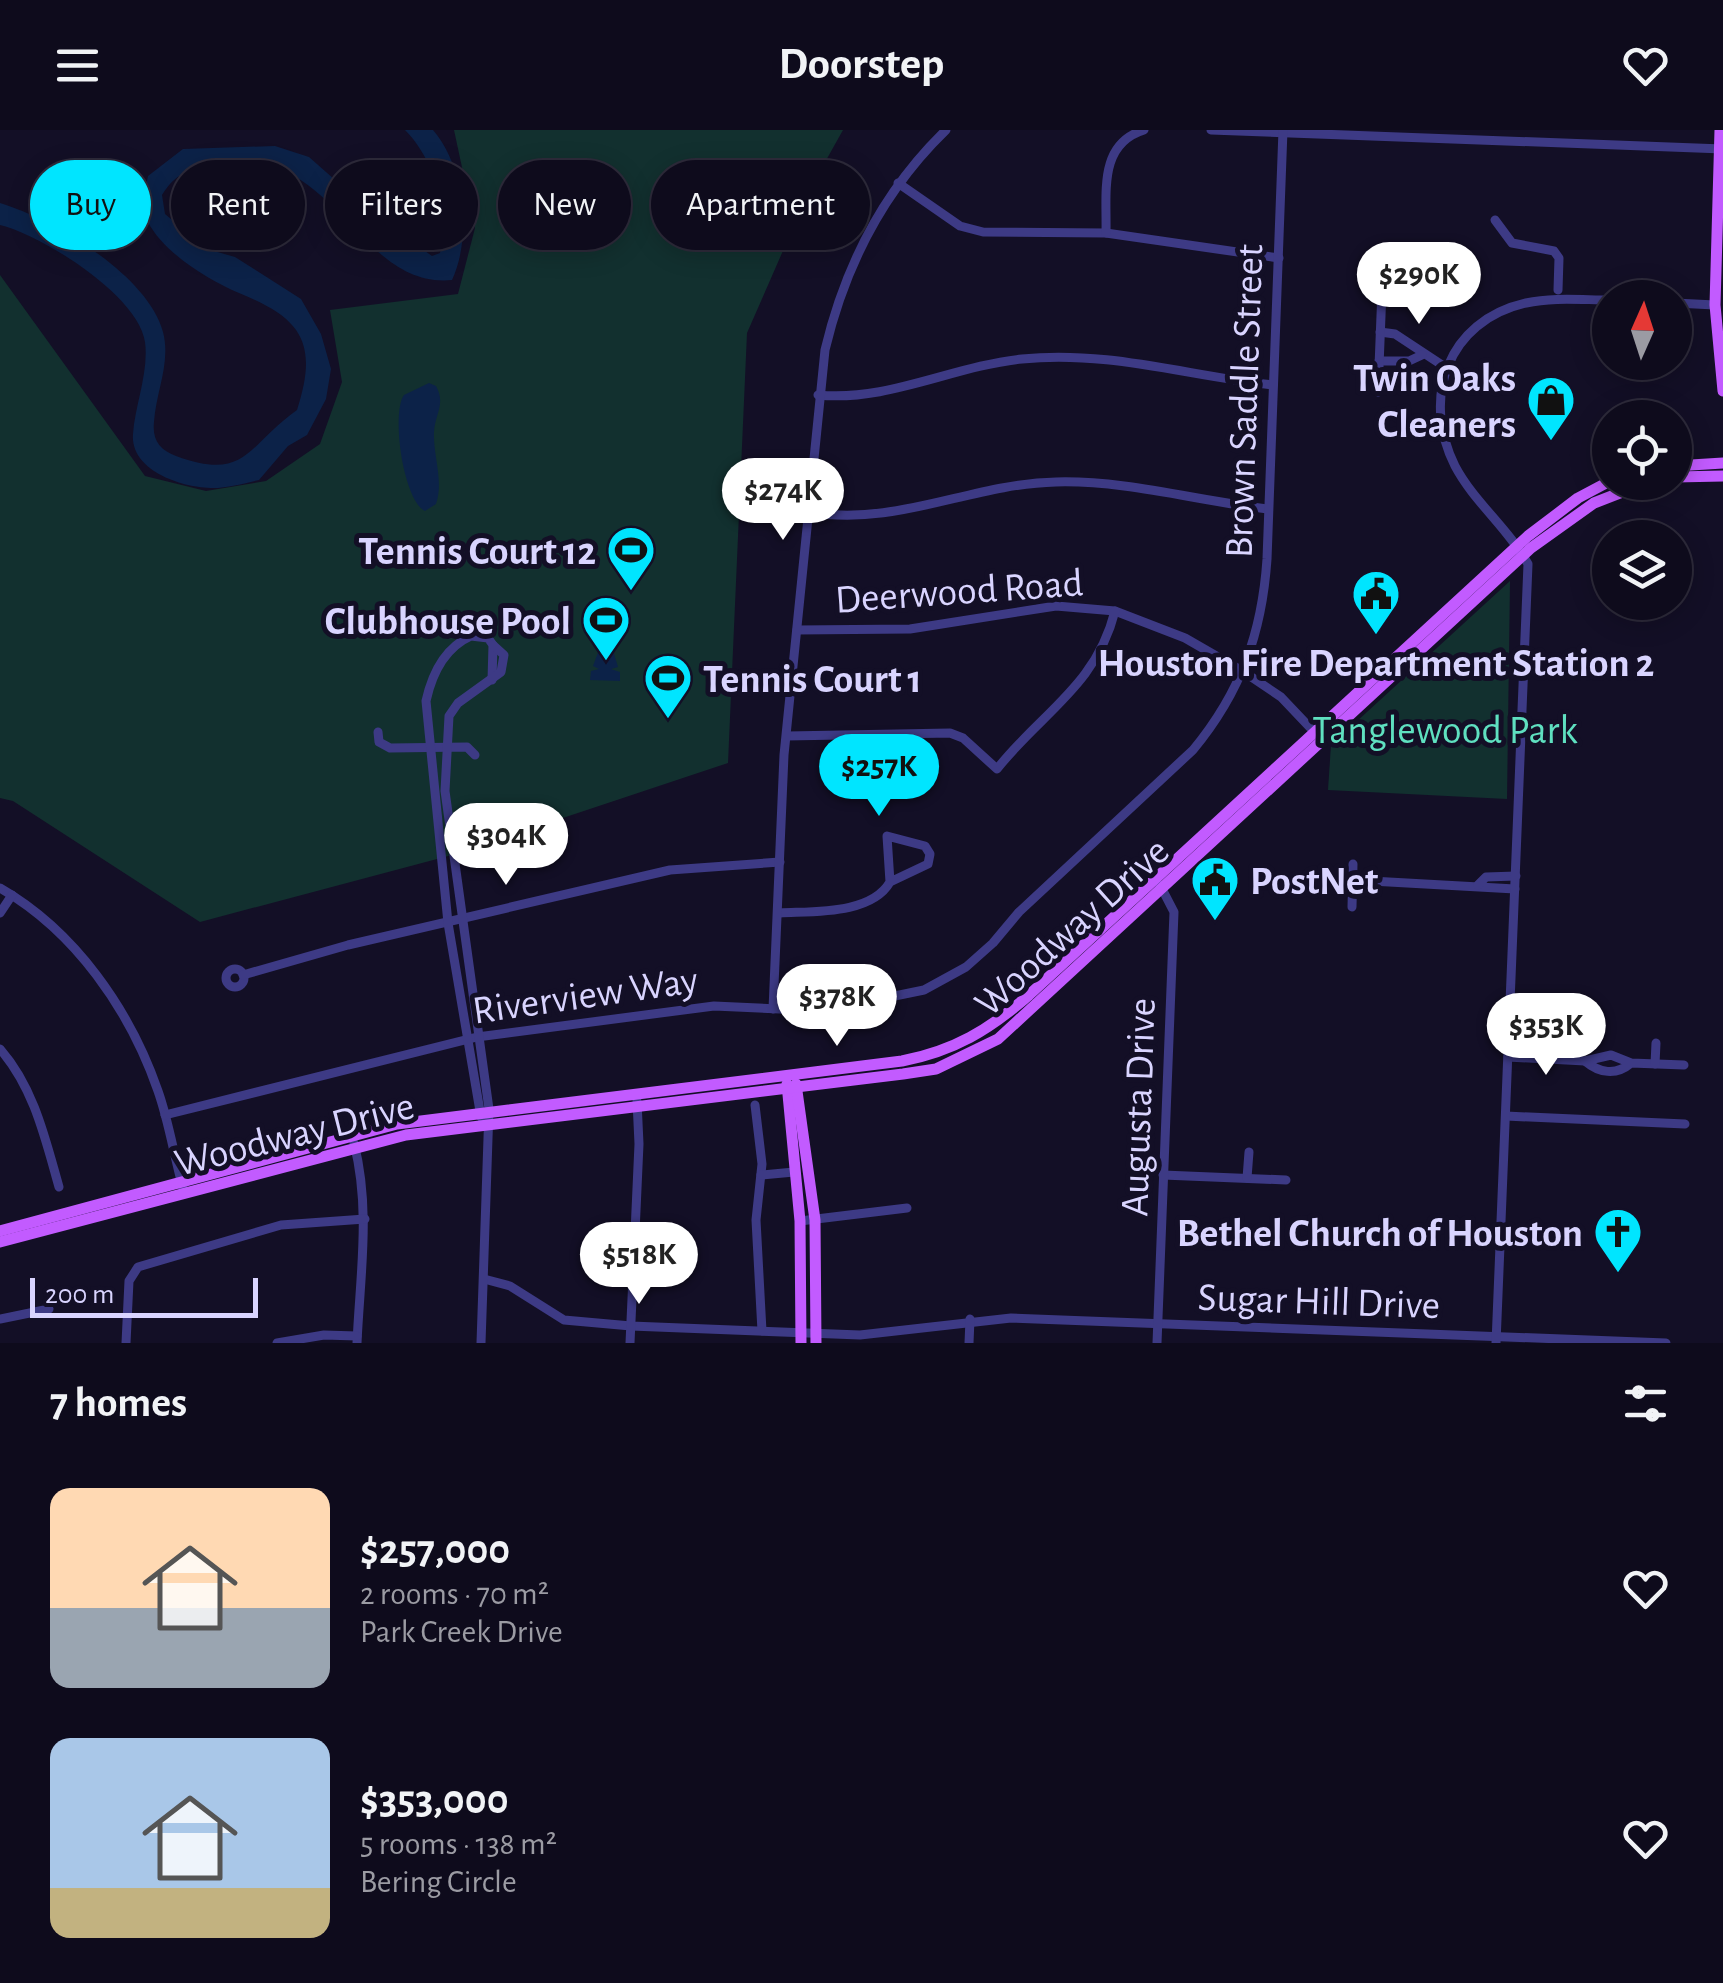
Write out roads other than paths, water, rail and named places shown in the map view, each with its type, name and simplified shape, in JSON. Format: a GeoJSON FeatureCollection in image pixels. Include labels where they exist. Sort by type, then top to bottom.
{"type":"FeatureCollection","features":[{"type":"Feature","properties":{"kind":"main road"},"geometry":{"type":"LineString","coordinates":[[1720,130],[1719,270],[1715,304],[1723,388]]}},
{"type":"Feature","properties":{"kind":"main road"},"geometry":{"type":"LineString","coordinates":[[1692,465],[1723,464]]}},
{"type":"Feature","properties":{"kind":"main road"},"geometry":{"type":"LineString","coordinates":[[1692,477],[1723,476]]}},
{"type":"Feature","properties":{"kind":"main road","name":"Woodway Drive"},"geometry":{"type":"LineString","coordinates":[[6,1235],[183,1188],[352,1136],[483,1110],[791,1088],[902,1068],[957,1047],[990,1028],[1076,962],[1235,814],[1374,675],[1592,494]]}},
{"type":"Feature","properties":{"kind":"main road","name":"Woodway Drive"},"geometry":{"type":"LineString","coordinates":[[1235,814],[1408,664],[1520,550],[1602,500]]}},
{"type":"Feature","properties":{"kind":"main road"},"geometry":{"type":"LineString","coordinates":[[1398,654],[1408,664]]}},
{"type":"Feature","properties":{"kind":"main road"},"geometry":{"type":"LineString","coordinates":[[1374,675],[1384,686]]}},
{"type":"Feature","properties":{"kind":"main road","name":"Woodway Drive"},"geometry":{"type":"LineString","coordinates":[[183,1188],[406,1136],[791,1076],[902,1068]]}},
{"type":"Feature","properties":{"kind":"main road"},"geometry":{"type":"LineString","coordinates":[[791,1076],[802,1338]]}},
{"type":"Feature","properties":{"kind":"main road"},"geometry":{"type":"LineString","coordinates":[[791,1088],[815,1220],[816,1338]]}},
{"type":"Feature","properties":{"kind":"street"},"geometry":{"type":"LineString","coordinates":[[773,1009],[787,736],[818,394],[836,304],[849,268],[898,182],[946,130]]}},
{"type":"Feature","properties":{"kind":"street"},"geometry":{"type":"LineString","coordinates":[[1106,232],[1108,167],[1120,142],[1144,130]]}},
{"type":"Feature","properties":{"kind":"street"},"geometry":{"type":"LineString","coordinates":[[1211,130],[1721,149]]}},
{"type":"Feature","properties":{"kind":"street","name":"Brown Saddle Street"},"geometry":{"type":"LineString","coordinates":[[1244,672],[1261,615],[1283,132]]}},
{"type":"Feature","properties":{"kind":"street"},"geometry":{"type":"LineString","coordinates":[[898,182],[960,226],[983,232],[1106,232],[1279,258]]}},
{"type":"Feature","properties":{"kind":"street"},"geometry":{"type":"LineString","coordinates":[[1494,220],[1512,244],[1554,251],[1558,294]]}},
{"type":"Feature","properties":{"kind":"street"},"geometry":{"type":"LineString","coordinates":[[1378,392],[1382,290]]}},
{"type":"Feature","properties":{"kind":"street"},"geometry":{"type":"LineString","coordinates":[[1496,1340],[1528,564],[1467,485],[1444,442],[1437,407],[1446,368],[1464,343],[1505,311],[1558,294],[1592,298]]}},
{"type":"Feature","properties":{"kind":"street"},"geometry":{"type":"LineString","coordinates":[[1692,303],[1715,304]]}},
{"type":"Feature","properties":{"kind":"street"},"geometry":{"type":"LineString","coordinates":[[1380,332],[1395,334],[1446,368]]}},
{"type":"Feature","properties":{"kind":"street"},"geometry":{"type":"LineString","coordinates":[[1379,360],[1408,361],[1422,355]]}},
{"type":"Feature","properties":{"kind":"street"},"geometry":{"type":"LineString","coordinates":[[818,394],[871,394],[984,364],[1076,356],[1136,360],[1273,385]]}},
{"type":"Feature","properties":{"kind":"street"},"geometry":{"type":"LineString","coordinates":[[808,512],[863,518],[1055,482],[1124,486],[1268,510]]}},
{"type":"Feature","properties":{"kind":"street","name":"Deerwood Road"},"geometry":{"type":"LineString","coordinates":[[796,630],[910,629],[1056,606],[1115,611],[1184,638],[1244,672],[1281,697],[1322,742]]}},
{"type":"Feature","properties":{"kind":"street"},"geometry":{"type":"LineString","coordinates":[[787,736],[950,732],[997,769],[1084,680],[1104,649],[1115,611]]}},
{"type":"Feature","properties":{"kind":"street"},"geometry":{"type":"LineString","coordinates":[[471,1038],[446,790],[449,716],[458,703],[490,682],[493,645],[483,636],[465,638],[437,668],[426,701],[448,922],[486,1124],[481,1343]]}},
{"type":"Feature","properties":{"kind":"street","name":"Riverview Way"},"geometry":{"type":"LineString","coordinates":[[165,1115],[471,1038],[714,1006],[842,1007],[924,990],[966,968],[1194,750],[1213,726],[1244,672]]}},
{"type":"Feature","properties":{"kind":"street"},"geometry":{"type":"LineString","coordinates":[[428,746],[390,742],[378,732],[379,742],[390,748],[467,746],[476,756]]}},
{"type":"Feature","properties":{"kind":"street"},"geometry":{"type":"LineString","coordinates":[[780,913],[869,900],[890,882],[928,864],[930,854],[925,846],[886,836],[890,882]]}},
{"type":"Feature","properties":{"kind":"street"},"geometry":{"type":"LineString","coordinates":[[243,975],[670,870],[780,862]]}},
{"type":"Feature","properties":{"kind":"street"},"geometry":{"type":"LineString","coordinates":[[1352,908],[1354,864]]}},
{"type":"Feature","properties":{"kind":"street"},"geometry":{"type":"LineString","coordinates":[[1478,885],[1486,877],[1516,876]]}},
{"type":"Feature","properties":{"kind":"street"},"geometry":{"type":"LineString","coordinates":[[1353,880],[1515,888]]}},
{"type":"Feature","properties":{"kind":"street","name":"Augusta Drive"},"geometry":{"type":"LineString","coordinates":[[1157,1343],[1174,912],[1160,885]]}},
{"type":"Feature","properties":{"kind":"street"},"geometry":{"type":"LineString","coordinates":[[0,888],[68,940],[109,992],[144,1054],[165,1115],[183,1188]]}},
{"type":"Feature","properties":{"kind":"street"},"geometry":{"type":"LineString","coordinates":[[0,913],[12,895]]}},
{"type":"Feature","properties":{"kind":"street"},"geometry":{"type":"LineString","coordinates":[[1655,1064],[1656,1043]]}},
{"type":"Feature","properties":{"kind":"street"},"geometry":{"type":"LineString","coordinates":[[0,1049],[15,1067],[40,1118],[59,1187]]}},
{"type":"Feature","properties":{"kind":"street"},"geometry":{"type":"LineString","coordinates":[[1508,1057],[1585,1061],[1601,1055],[1631,1063],[1684,1065]]}},
{"type":"Feature","properties":{"kind":"street"},"geometry":{"type":"LineString","coordinates":[[1585,1061],[1596,1069],[1612,1072],[1631,1063]]}},
{"type":"Feature","properties":{"kind":"street"},"geometry":{"type":"LineString","coordinates":[[630,1343],[636,1100]]}},
{"type":"Feature","properties":{"kind":"street"},"geometry":{"type":"LineString","coordinates":[[755,1105],[761,1175],[756,1220],[762,1331]]}},
{"type":"Feature","properties":{"kind":"street"},"geometry":{"type":"LineString","coordinates":[[1506,1116],[1685,1124]]}},
{"type":"Feature","properties":{"kind":"street"},"geometry":{"type":"LineString","coordinates":[[278,1343],[324,1335],[357,1340],[365,1219],[364,1183],[352,1136]]}},
{"type":"Feature","properties":{"kind":"street"},"geometry":{"type":"LineString","coordinates":[[1247,1178],[1249,1152]]}},
{"type":"Feature","properties":{"kind":"street"},"geometry":{"type":"LineString","coordinates":[[761,1175],[794,1172]]}},
{"type":"Feature","properties":{"kind":"street"},"geometry":{"type":"LineString","coordinates":[[1164,1175],[1286,1180]]}},
{"type":"Feature","properties":{"kind":"street"},"geometry":{"type":"LineString","coordinates":[[800,1221],[906,1208]]}},
{"type":"Feature","properties":{"kind":"street"},"geometry":{"type":"LineString","coordinates":[[126,1343],[132,1272],[147,1263],[281,1226],[365,1219]]}},
{"type":"Feature","properties":{"kind":"street","name":"Sugar Hill Drive"},"geometry":{"type":"LineString","coordinates":[[484,1279],[510,1286],[564,1320],[762,1331],[802,1338],[970,1319],[1666,1343]]}},
{"type":"Feature","properties":{"kind":"street"},"geometry":{"type":"LineString","coordinates":[[0,1319],[50,1310]]}},
{"type":"Feature","properties":{"kind":"street"},"geometry":{"type":"LineString","coordinates":[[969,1343],[970,1319]]}},
{"type":"Feature","properties":{"kind":"street"},"geometry":{"type":"LineString","coordinates":[[897,1343],[898,1329]]}},
{"type":"Feature","properties":{"kind":"water"},"geometry":{"type":"Polygon","coordinates":[[[405,130],[433,130],[451,160],[426,160],[405,130]]]}},
{"type":"Feature","properties":{"kind":"water"},"geometry":{"type":"Polygon","coordinates":[[[275,146],[309,157],[325,171],[325,200],[305,183],[305,160],[171,160],[171,183],[162,195],[165,214],[171,219],[171,250],[210,250],[235,257],[301,299],[321,334],[331,369],[326,399],[307,435],[288,446],[259,480],[213,488],[174,481],[149,467],[134,447],[146,353],[139,324],[108,287],[56,250],[93,250],[119,270],[154,311],[165,343],[154,422],[158,444],[170,454],[199,463],[232,462],[297,410],[306,367],[305,350],[300,335],[277,312],[201,273],[175,254],[164,244],[151,227],[151,174],[183,149],[275,146]]]}},
{"type":"Feature","properties":{"kind":"water"},"geometry":{"type":"Polygon","coordinates":[[[0,203],[30,215],[30,236],[0,225],[0,203]]]}},
{"type":"Feature","properties":{"kind":"water"},"geometry":{"type":"Polygon","coordinates":[[[376,250],[424,250],[432,256],[461,250],[452,280],[424,278],[400,268],[376,250]]]}},
{"type":"Feature","properties":{"kind":"water"},"geometry":{"type":"Polygon","coordinates":[[[429,383],[436,386],[440,398],[434,432],[439,486],[436,504],[425,511],[417,504],[405,474],[399,419],[404,395],[429,383]]]}},
{"type":"Feature","properties":{"kind":"water","name":"Clubhouse Pool"},"geometry":{"type":"Polygon","coordinates":[[[600,647],[612,647],[618,667],[611,669],[620,672],[620,681],[590,680],[591,671],[599,669],[593,666],[600,647]]]}},
{"type":"Feature","properties":{"kind":"place","name":"Twin Oaks Cleaners"},"geometry":{"type":"Point","coordinates":[1551,442]}},
{"type":"Feature","properties":{"kind":"place","name":"Tennis Court 12"},"geometry":{"type":"Point","coordinates":[631,592]}},
{"type":"Feature","properties":{"kind":"place","name":"Houston Fire Department Station 2"},"geometry":{"type":"Point","coordinates":[1376,636]}},
{"type":"Feature","properties":{"kind":"place","name":"Clubhouse Pool"},"geometry":{"type":"Point","coordinates":[606,662]}},
{"type":"Feature","properties":{"kind":"place","name":"Tennis Court 1"},"geometry":{"type":"Point","coordinates":[668,720]}},
{"type":"Feature","properties":{"kind":"place","name":"PostNet"},"geometry":{"type":"Point","coordinates":[1215,922]}},
{"type":"Feature","properties":{"kind":"place","name":"Bethel Church of Houston"},"geometry":{"type":"Point","coordinates":[1618,1274]}},
{"type":"Feature","properties":{"kind":"park label","name":"Tanglewood Park"},"geometry":{"type":"Point","coordinates":[1445,729]}}]}
